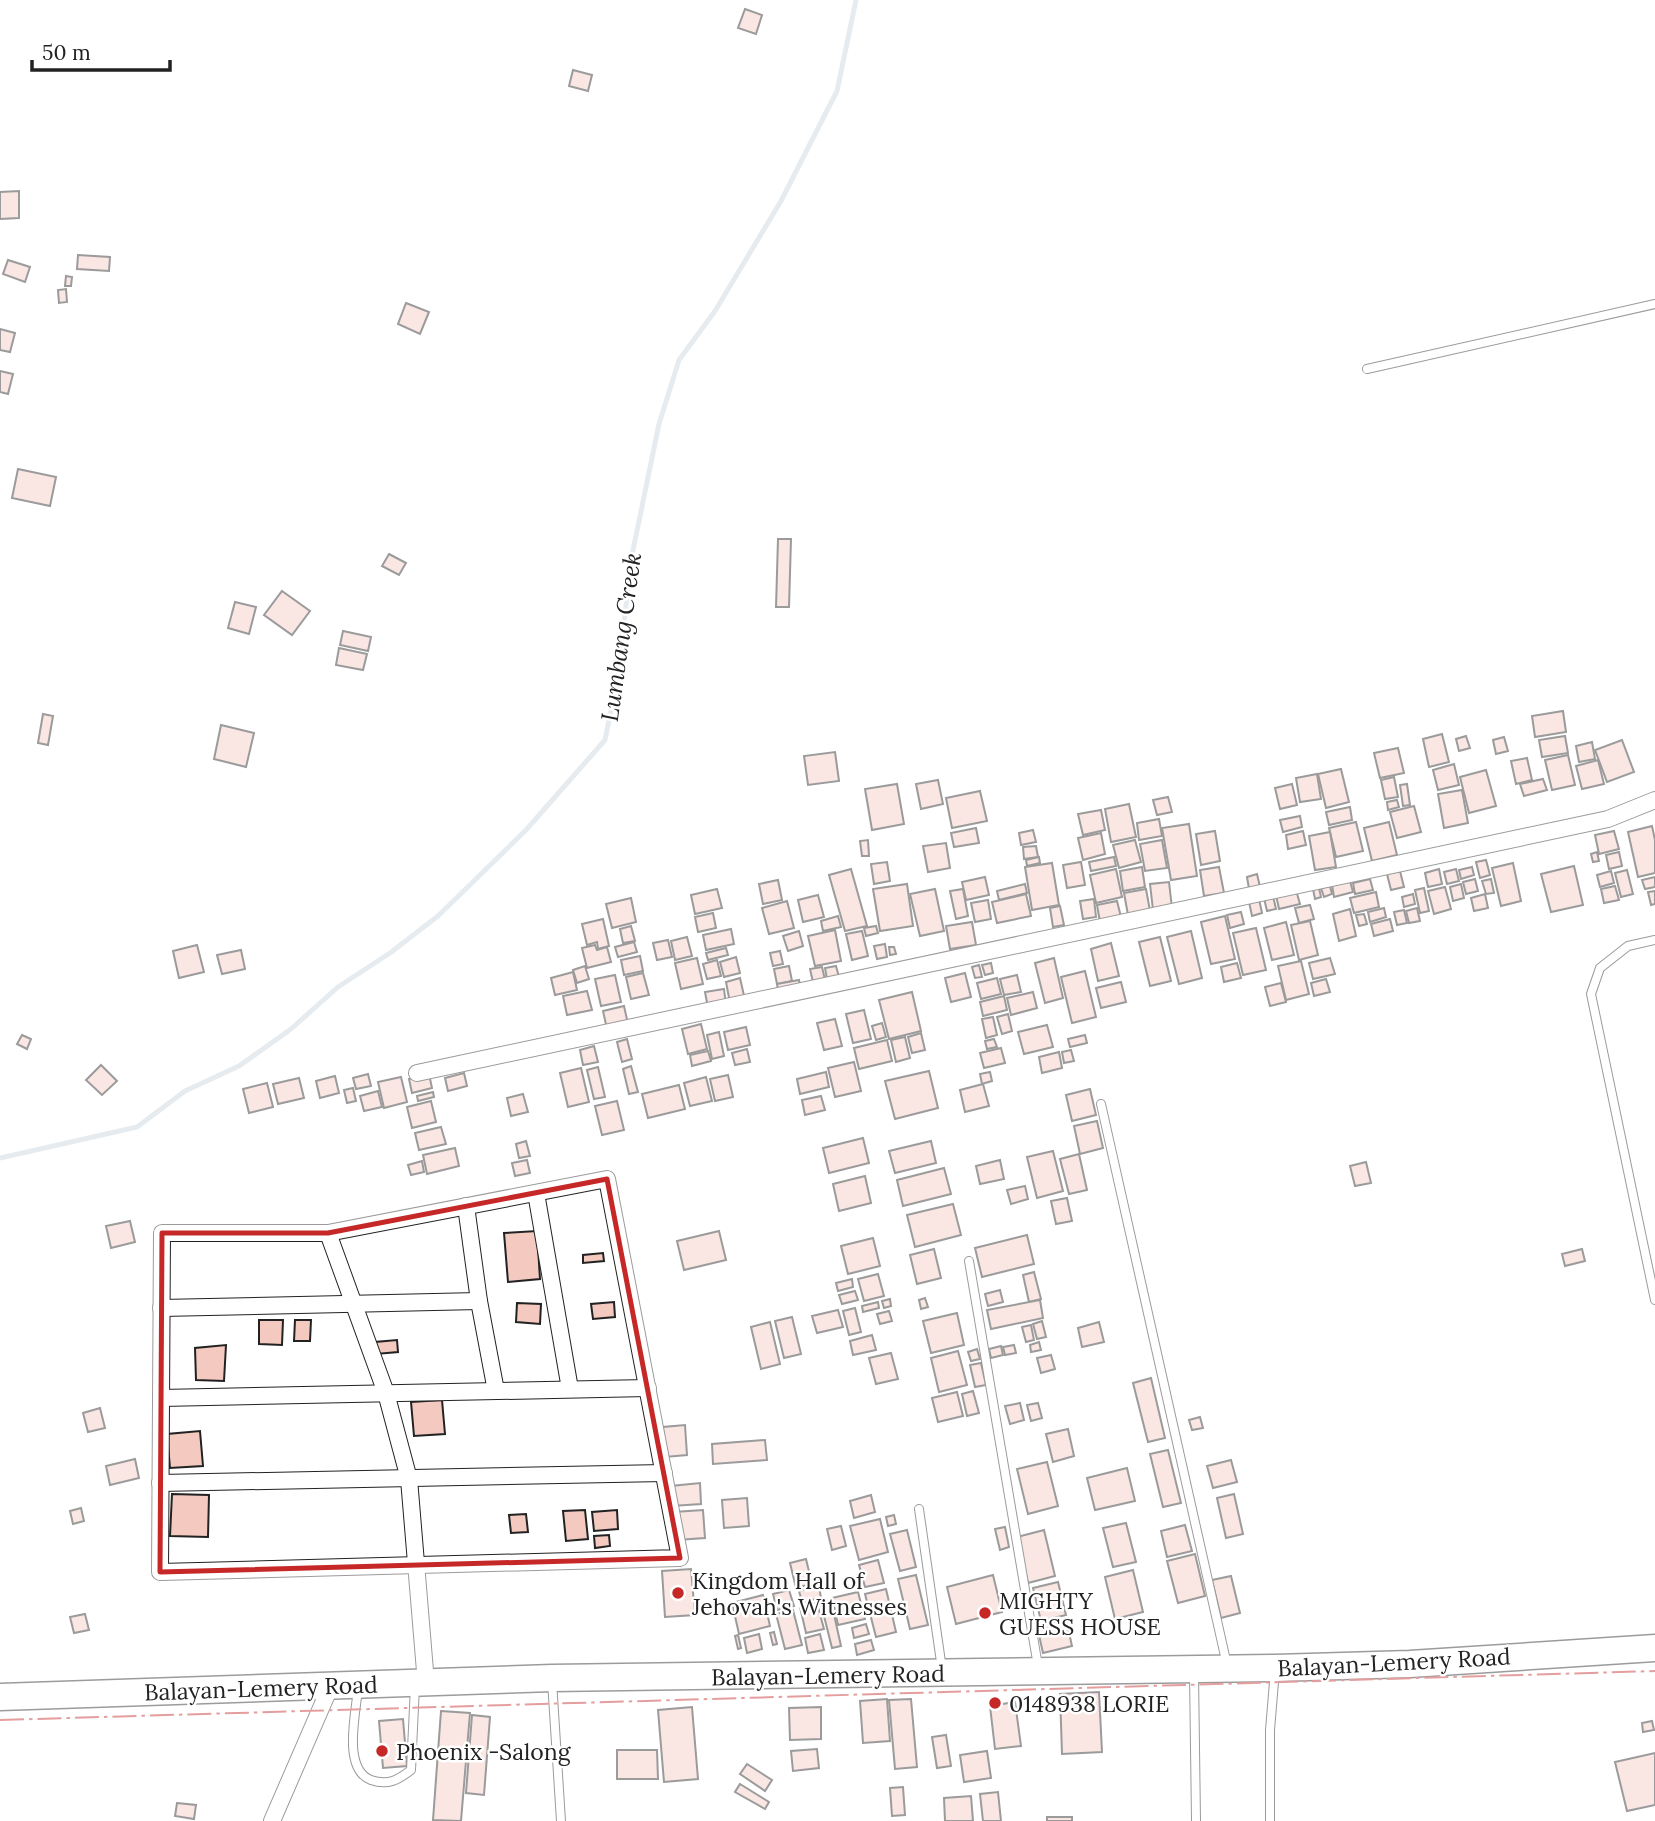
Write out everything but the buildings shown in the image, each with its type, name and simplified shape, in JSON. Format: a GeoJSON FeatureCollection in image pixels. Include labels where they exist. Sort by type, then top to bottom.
{"type":"FeatureCollection","features":[{"type":"Feature","properties":{"kind":"main road","name":"Balayan-Lemery Road"},"geometry":{"type":"LineString","coordinates":[[0,1698],[552,1678],[1275,1668],[1424,1663],[1655,1648]]}},
{"type":"Feature","properties":{"kind":"street"},"geometry":{"type":"LineString","coordinates":[[416,1073],[1608,819],[1655,800]]}},
{"type":"Feature","properties":{"kind":"street"},"geometry":{"type":"LineString","coordinates":[[607,1179],[680,1558],[160,1572],[162,1233],[328,1233],[466,1206],[607,1179]]}},
{"type":"Feature","properties":{"kind":"street"},"geometry":{"type":"LineString","coordinates":[[536,1193],[570,1389]]}},
{"type":"Feature","properties":{"kind":"street"},"geometry":{"type":"LineString","coordinates":[[466,1206],[479,1301],[496,1391]]}},
{"type":"Feature","properties":{"kind":"street"},"geometry":{"type":"LineString","coordinates":[[328,1233],[386,1393],[409,1479],[417,1566],[421,1683]]}},
{"type":"Feature","properties":{"kind":"street"},"geometry":{"type":"LineString","coordinates":[[162,1308],[479,1301]]}},
{"type":"Feature","properties":{"kind":"street"},"geometry":{"type":"LineString","coordinates":[[161,1398],[648,1388]]}},
{"type":"Feature","properties":{"kind":"street"},"geometry":{"type":"LineString","coordinates":[[160,1483],[664,1473]]}},
{"type":"Feature","properties":{"kind":"street"},"geometry":{"type":"LineString","coordinates":[[272,1821],[331,1685]]}},
{"type":"Feature","properties":{"kind":"lane"},"geometry":{"type":"LineString","coordinates":[[1367,369],[1655,304]]}},
{"type":"Feature","properties":{"kind":"lane"},"geometry":{"type":"LineString","coordinates":[[1655,940],[1628,946],[1600,968],[1591,994],[1651,1257],[1655,1300]]}},
{"type":"Feature","properties":{"kind":"lane"},"geometry":{"type":"LineString","coordinates":[[1101,1104],[1228,1669]]}},
{"type":"Feature","properties":{"kind":"lane"},"geometry":{"type":"LineString","coordinates":[[969,1261],[1039,1672]]}},
{"type":"Feature","properties":{"kind":"lane"},"geometry":{"type":"LineString","coordinates":[[919,1509],[942,1673]]}},
{"type":"Feature","properties":{"kind":"lane"},"geometry":{"type":"LineString","coordinates":[[1270,1821],[1270,1730],[1275,1668]]}},
{"type":"Feature","properties":{"kind":"lane"},"geometry":{"type":"LineString","coordinates":[[1194,1670],[1196,1821]]}},
{"type":"Feature","properties":{"kind":"lane"},"geometry":{"type":"LineString","coordinates":[[552,1678],[561,1821]]}},
{"type":"Feature","properties":{"kind":"lane"},"geometry":{"type":"LineString","coordinates":[[358,1685],[353,1753],[358,1770],[366,1778],[380,1783],[397,1781],[411,1770],[421,1683]]}},
{"type":"Feature","properties":{"kind":"highlighted area"},"geometry":{"type":"Polygon","coordinates":[[[607,1179],[680,1558],[160,1572],[162,1233],[328,1233],[607,1179]]]}},
{"type":"Feature","properties":{"kind":"waterway","name":"Lumbang Creek"},"geometry":{"type":"LineString","coordinates":[[0,1158],[137,1127],[185,1091],[239,1066],[291,1029],[338,987],[390,953],[438,916],[526,830],[605,740],[617,681],[632,555],[659,424],[679,360],[715,311],[781,201],[837,91],[856,0]]}},
{"type":"Feature","properties":{"kind":"power"},"geometry":{"type":"LineString","coordinates":[[0,1720],[1655,1671]]}},
{"type":"Feature","properties":{"kind":"place","name":"Kingdom Hall of Jehovah's Witnesses"},"geometry":{"type":"Point","coordinates":[678,1593]}},
{"type":"Feature","properties":{"kind":"place","name":"MIGHTY GUESS HOUSE"},"geometry":{"type":"Point","coordinates":[985,1613]}},
{"type":"Feature","properties":{"kind":"place","name":"0148938 LORIE"},"geometry":{"type":"Point","coordinates":[995,1703]}},
{"type":"Feature","properties":{"kind":"place","name":"Phoenix -Salong"},"geometry":{"type":"Point","coordinates":[382,1751]}}]}
